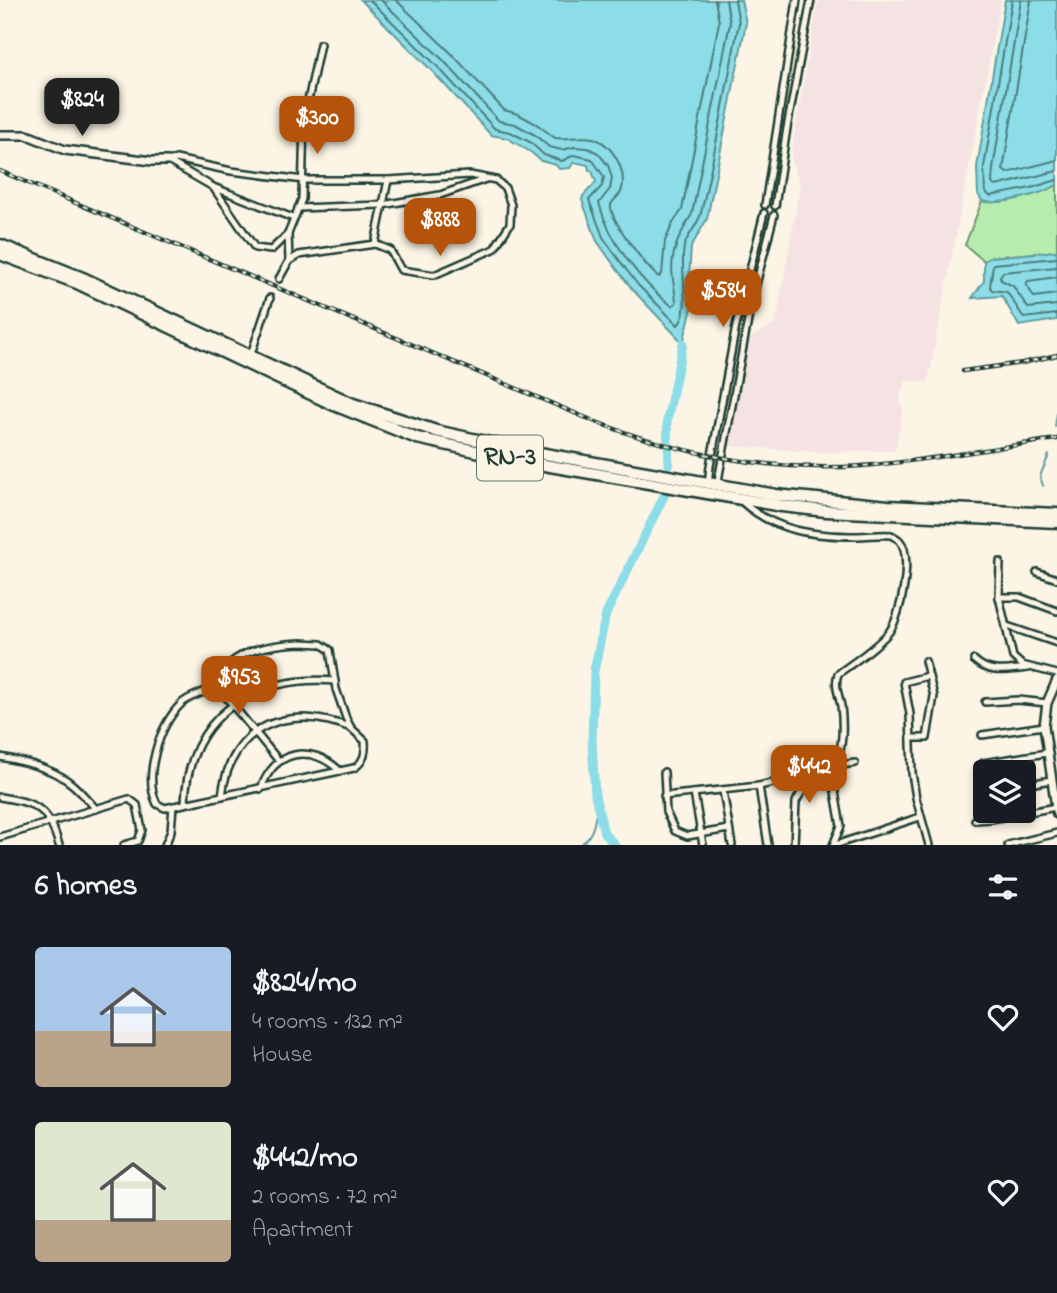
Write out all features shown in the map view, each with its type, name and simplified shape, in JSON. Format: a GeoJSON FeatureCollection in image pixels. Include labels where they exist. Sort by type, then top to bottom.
{"type":"FeatureCollection","features":[{"type":"Feature","properties":{"kind":"highway","name":"RN-3"},"geometry":{"type":"LineString","coordinates":[[0,245],[73,274],[250,359],[332,404],[417,438],[521,461],[712,495],[827,511],[1057,514]]}},
{"type":"Feature","properties":{"kind":"highway","name":"RN-3"},"geometry":{"type":"LineString","coordinates":[[0,254],[77,283],[354,404],[410,424],[528,451],[828,501],[1057,522]]}},
{"type":"Feature","properties":{"kind":"street"},"geometry":{"type":"LineString","coordinates":[[765,205],[797,0]]}},
{"type":"Feature","properties":{"kind":"street"},"geometry":{"type":"LineString","coordinates":[[775,206],[811,0]]}},
{"type":"Feature","properties":{"kind":"street"},"geometry":{"type":"LineString","coordinates":[[289,261],[288,234],[302,199],[304,120],[320,44]]}},
{"type":"Feature","properties":{"kind":"street"},"geometry":{"type":"LineString","coordinates":[[0,135],[27,135],[65,150],[152,162],[176,159],[231,171],[304,180],[388,180],[470,175],[496,180],[505,188],[511,205],[510,224],[494,250],[434,275],[401,270],[390,250],[375,244],[299,255],[289,261],[279,279]]}},
{"type":"Feature","properties":{"kind":"street"},"geometry":{"type":"LineString","coordinates":[[168,161],[213,187],[293,218]]}},
{"type":"Feature","properties":{"kind":"street"},"geometry":{"type":"LineString","coordinates":[[298,208],[382,205],[440,195],[489,178]]}},
{"type":"Feature","properties":{"kind":"street"},"geometry":{"type":"LineString","coordinates":[[375,244],[388,180]]}},
{"type":"Feature","properties":{"kind":"street"},"geometry":{"type":"LineString","coordinates":[[213,187],[255,248],[271,250],[288,234]]}},
{"type":"Feature","properties":{"kind":"street"},"geometry":{"type":"LineString","coordinates":[[712,495],[713,451],[720,410],[764,213]]}},
{"type":"Feature","properties":{"kind":"street"},"geometry":{"type":"LineString","coordinates":[[712,495],[723,453],[751,304],[774,215]]}},
{"type":"Feature","properties":{"kind":"street"},"geometry":{"type":"LineString","coordinates":[[250,359],[270,298]]}},
{"type":"Feature","properties":{"kind":"street"},"geometry":{"type":"LineString","coordinates":[[742,302],[751,304]]}},
{"type":"Feature","properties":{"kind":"street"},"geometry":{"type":"LineString","coordinates":[[730,362],[740,365]]}},
{"type":"Feature","properties":{"kind":"street"},"geometry":{"type":"LineString","coordinates":[[720,410],[731,412]]}},
{"type":"Feature","properties":{"kind":"street"},"geometry":{"type":"LineString","coordinates":[[739,499],[763,518],[795,531],[821,535],[891,535],[903,545],[905,573],[896,619],[889,632],[838,674],[835,681],[843,720],[841,744],[832,769],[841,826],[834,845]]}},
{"type":"Feature","properties":{"kind":"street"},"geometry":{"type":"LineString","coordinates":[[1000,562],[999,597],[1013,657],[1017,662],[1031,668],[1057,674]]}},
{"type":"Feature","properties":{"kind":"street"},"geometry":{"type":"LineString","coordinates":[[1037,572],[1057,579]]}},
{"type":"Feature","properties":{"kind":"street"},"geometry":{"type":"LineString","coordinates":[[999,597],[1019,597],[1057,611]]}},
{"type":"Feature","properties":{"kind":"street"},"geometry":{"type":"LineString","coordinates":[[1007,625],[1057,643]]}},
{"type":"Feature","properties":{"kind":"street"},"geometry":{"type":"LineString","coordinates":[[222,796],[234,757],[255,734],[278,720],[303,716],[329,719],[351,728],[365,741],[364,756],[357,766],[340,771],[186,804],[159,806],[155,802],[151,771],[158,747],[179,707],[191,697],[216,685],[230,664],[242,656],[271,647],[301,643],[321,644],[328,648],[332,655],[341,705],[351,728]]}},
{"type":"Feature","properties":{"kind":"street"},"geometry":{"type":"LineString","coordinates":[[974,660],[983,669],[1001,671],[1031,668]]}},
{"type":"Feature","properties":{"kind":"street"},"geometry":{"type":"LineString","coordinates":[[912,738],[927,738],[933,707],[933,690],[925,661]]}},
{"type":"Feature","properties":{"kind":"street"},"geometry":{"type":"LineString","coordinates":[[929,676],[904,682],[912,738],[912,773],[920,817],[929,845]]}},
{"type":"Feature","properties":{"kind":"street"},"geometry":{"type":"LineString","coordinates":[[186,804],[190,770],[196,751],[217,718],[231,705],[270,685],[302,680],[335,681]]}},
{"type":"Feature","properties":{"kind":"street"},"geometry":{"type":"LineString","coordinates":[[1036,814],[1056,811],[1044,726],[1047,703],[1057,680]]}},
{"type":"Feature","properties":{"kind":"street"},"geometry":{"type":"LineString","coordinates":[[216,685],[279,761]]}},
{"type":"Feature","properties":{"kind":"street"},"geometry":{"type":"LineString","coordinates":[[985,702],[1047,703]]}},
{"type":"Feature","properties":{"kind":"street"},"geometry":{"type":"LineString","coordinates":[[982,735],[1044,726]]}},
{"type":"Feature","properties":{"kind":"street"},"geometry":{"type":"LineString","coordinates":[[1002,760],[1047,753]]}},
{"type":"Feature","properties":{"kind":"street"},"geometry":{"type":"LineString","coordinates":[[261,789],[264,778],[279,761],[292,755],[318,755],[340,771]]}},
{"type":"Feature","properties":{"kind":"street"},"geometry":{"type":"LineString","coordinates":[[0,757],[50,771],[72,784],[96,809]]}},
{"type":"Feature","properties":{"kind":"street"},"geometry":{"type":"LineString","coordinates":[[664,796],[723,792],[759,786],[855,764]]}},
{"type":"Feature","properties":{"kind":"street"},"geometry":{"type":"LineString","coordinates":[[794,845],[798,795],[832,769]]}},
{"type":"Feature","properties":{"kind":"street"},"geometry":{"type":"LineString","coordinates":[[664,772],[666,812],[675,831],[687,836],[729,829]]}},
{"type":"Feature","properties":{"kind":"street"},"geometry":{"type":"LineString","coordinates":[[1036,784],[1054,783]]}},
{"type":"Feature","properties":{"kind":"street"},"geometry":{"type":"LineString","coordinates":[[759,786],[768,845]]}},
{"type":"Feature","properties":{"kind":"street"},"geometry":{"type":"LineString","coordinates":[[723,792],[732,845]]}},
{"type":"Feature","properties":{"kind":"street"},"geometry":{"type":"LineString","coordinates":[[694,793],[702,845]]}},
{"type":"Feature","properties":{"kind":"street"},"geometry":{"type":"LineString","coordinates":[[0,797],[36,806],[52,822],[59,845]]}},
{"type":"Feature","properties":{"kind":"street"},"geometry":{"type":"LineString","coordinates":[[0,837],[129,799],[135,802],[140,816],[140,838],[124,845]]}},
{"type":"Feature","properties":{"kind":"street"},"geometry":{"type":"LineString","coordinates":[[165,845],[172,831],[173,806]]}},
{"type":"Feature","properties":{"kind":"street"},"geometry":{"type":"LineString","coordinates":[[834,845],[920,817]]}},
{"type":"Feature","properties":{"kind":"street"},"geometry":{"type":"LineString","coordinates":[[1008,845],[1057,833]]}},
{"type":"Feature","properties":{"kind":"shaded area"},"geometry":{"type":"Polygon","coordinates":[[[1001,0],[928,382],[906,381],[900,396],[903,411],[895,451],[815,452],[729,446],[750,338],[776,323],[800,184],[791,160],[793,141],[818,2],[1001,0]]]}},
{"type":"Feature","properties":{"kind":"green space"},"geometry":{"type":"Polygon","coordinates":[[[1057,185],[1057,251],[991,257],[984,261],[965,245],[982,201],[999,202],[1020,198],[1057,185]]]}},
{"type":"Feature","properties":{"kind":"water"},"geometry":{"type":"Polygon","coordinates":[[[361,0],[741,0],[746,23],[707,219],[691,247],[689,277],[692,308],[683,343],[633,290],[597,241],[582,200],[596,182],[588,165],[574,162],[570,168],[559,169],[556,165],[541,161],[507,138],[491,135],[361,0]]]}},
{"type":"Feature","properties":{"kind":"water"},"geometry":{"type":"Polygon","coordinates":[[[1005,0],[1057,0],[1057,185],[1020,198],[989,202],[982,201],[978,194],[977,167],[1005,0]]]}},
{"type":"Feature","properties":{"kind":"water"},"geometry":{"type":"Polygon","coordinates":[[[1057,251],[1057,320],[1019,326],[1002,296],[972,298],[984,281],[984,261],[991,257],[1057,251]]]}},
{"type":"Feature","properties":{"kind":"waterway"},"geometry":{"type":"LineString","coordinates":[[669,464],[667,421],[683,343]]}},
{"type":"Feature","properties":{"kind":"waterway"},"geometry":{"type":"LineString","coordinates":[[1055,427],[1057,413]]}},
{"type":"Feature","properties":{"kind":"waterway"},"geometry":{"type":"LineString","coordinates":[[1043,486],[1040,476],[1049,455]]}},
{"type":"Feature","properties":{"kind":"waterway"},"geometry":{"type":"LineString","coordinates":[[615,845],[604,833],[595,795],[592,742],[594,671],[606,614],[665,494]]}},
{"type":"Feature","properties":{"kind":"waterway"},"geometry":{"type":"LineString","coordinates":[[580,845],[591,832],[597,805]]}},
{"type":"Feature","properties":{"kind":"railway"},"geometry":{"type":"LineString","coordinates":[[0,171],[596,422],[693,452],[794,466],[862,466],[1057,439]]}},
{"type":"Feature","properties":{"kind":"railway"},"geometry":{"type":"LineString","coordinates":[[963,371],[1057,355]]}}]}
